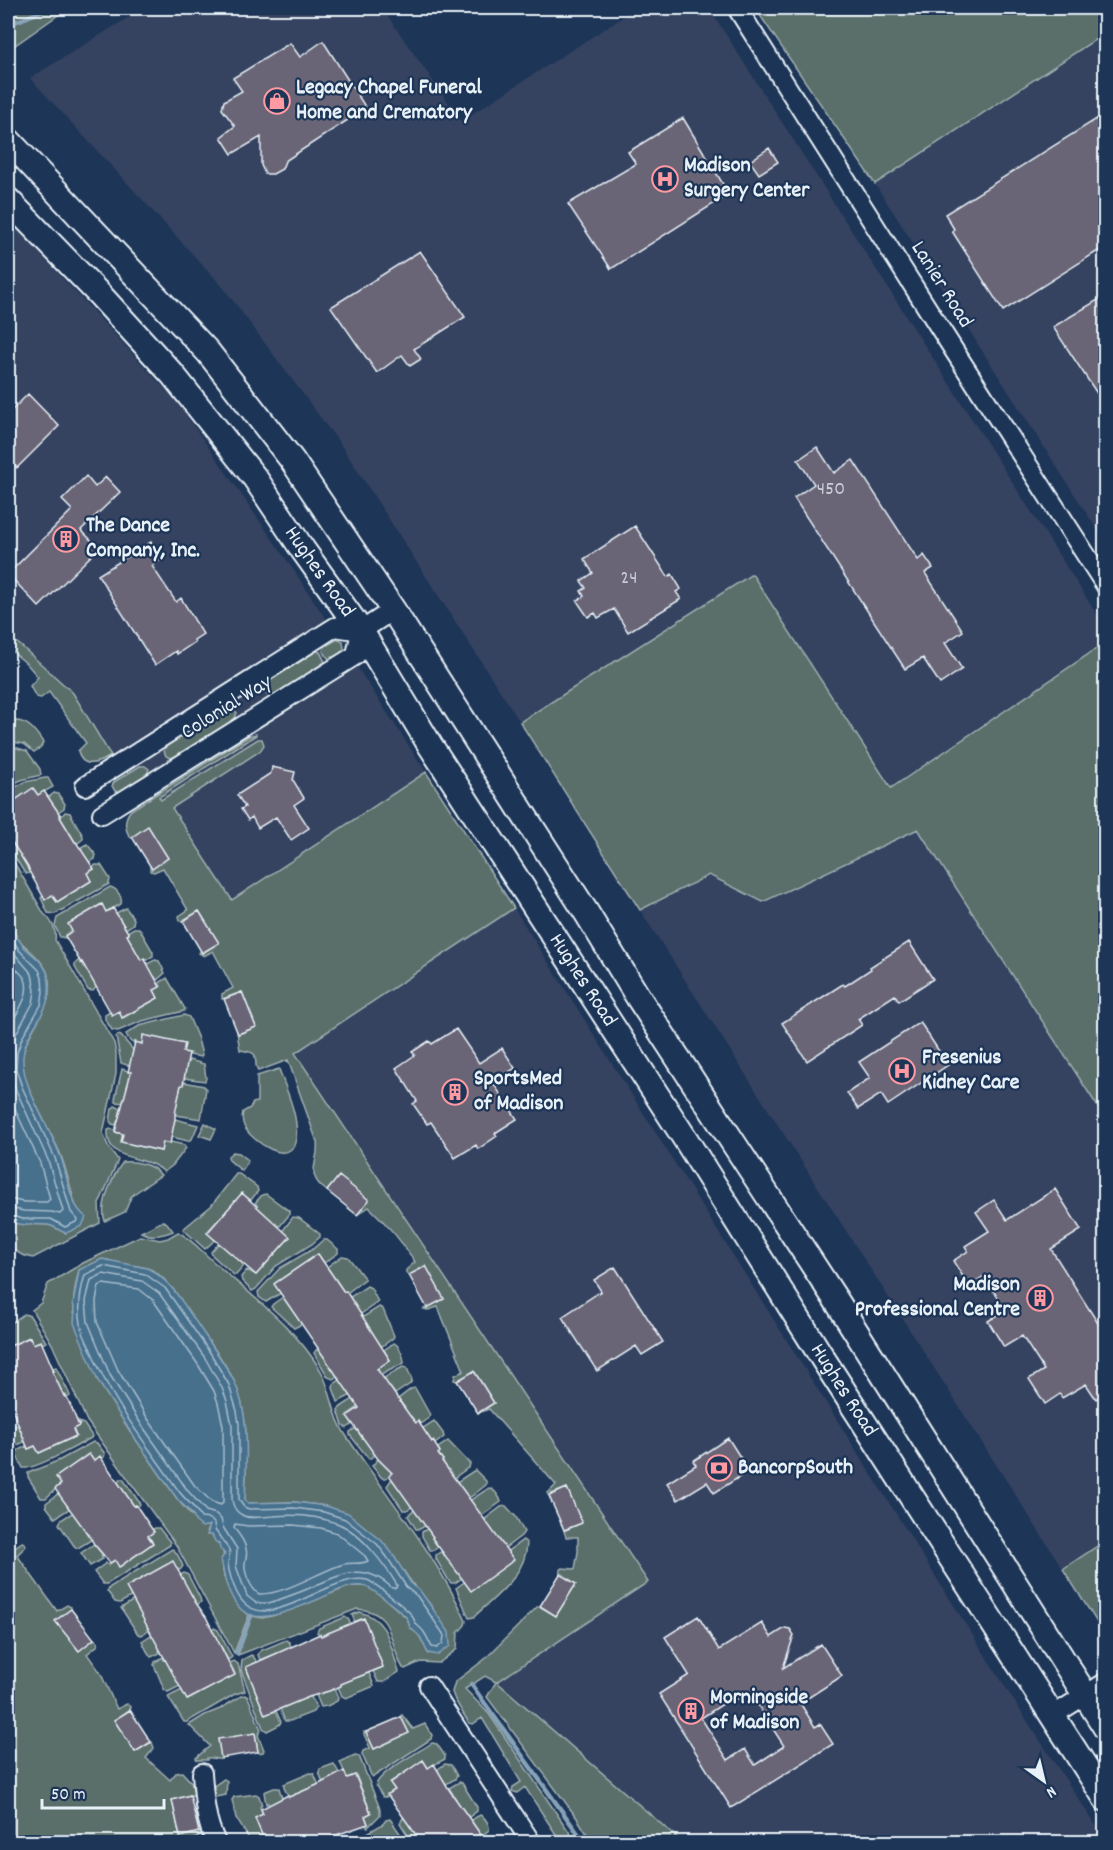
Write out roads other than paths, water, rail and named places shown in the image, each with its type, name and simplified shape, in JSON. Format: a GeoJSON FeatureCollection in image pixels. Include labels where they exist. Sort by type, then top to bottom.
{"type":"FeatureCollection","features":[{"type":"Feature","properties":{"kind":"main road","name":"Hughes Road"},"geometry":{"type":"LineString","coordinates":[[8,140],[208,352],[292,460],[393,610],[580,902],[638,997],[831,1292],[1106,1728]]}},
{"type":"Feature","properties":{"kind":"main road","name":"Hughes Road"},"geometry":{"type":"LineString","coordinates":[[8,200],[173,375],[255,478],[303,550],[362,631],[430,746],[686,1140],[1106,1799]]}},
{"type":"Feature","properties":{"kind":"street","name":"Lanier Road"},"geometry":{"type":"LineString","coordinates":[[737,8],[1106,586]]}},
{"type":"Feature","properties":{"kind":"street"},"geometry":{"type":"LineString","coordinates":[[362,631],[393,610]]}},
{"type":"Feature","properties":{"kind":"street","name":"Colonial Way"},"geometry":{"type":"LineString","coordinates":[[85,786],[335,627],[362,631],[356,656],[102,814]]}},
{"type":"Feature","properties":{"kind":"street"},"geometry":{"type":"LineString","coordinates":[[147,747],[165,775]]}},
{"type":"Feature","properties":{"kind":"street"},"geometry":{"type":"LineString","coordinates":[[1052,1716],[1106,1682]]}},
{"type":"Feature","properties":{"kind":"street"},"geometry":{"type":"LineString","coordinates":[[429,1686],[531,1842]]}},
{"type":"Feature","properties":{"kind":"street"},"geometry":{"type":"LineString","coordinates":[[202,1773],[205,1812],[216,1842]]}},
{"type":"Feature","properties":{"kind":"water"},"geometry":{"type":"Polygon","coordinates":[[[8,921],[20,942],[42,964],[48,976],[48,1000],[25,1046],[23,1057],[31,1093],[60,1155],[75,1205],[86,1217],[82,1226],[66,1233],[50,1226],[22,1225],[8,1220],[8,921]]]}},
{"type":"Feature","properties":{"kind":"water"},"geometry":{"type":"Polygon","coordinates":[[[102,1259],[147,1268],[162,1278],[180,1299],[230,1373],[239,1395],[245,1424],[245,1500],[248,1503],[295,1502],[326,1506],[348,1513],[381,1540],[392,1553],[412,1585],[421,1592],[449,1632],[450,1646],[438,1655],[428,1653],[420,1637],[410,1627],[407,1618],[393,1605],[363,1586],[346,1588],[281,1613],[253,1616],[242,1611],[233,1600],[226,1583],[221,1559],[225,1554],[212,1535],[207,1535],[210,1525],[202,1527],[195,1521],[193,1515],[178,1500],[130,1431],[98,1381],[74,1323],[73,1304],[79,1270],[102,1259]]]}},
{"type":"Feature","properties":{"kind":"waterway"},"geometry":{"type":"LineString","coordinates":[[8,25],[49,8]]}},
{"type":"Feature","properties":{"kind":"waterway"},"geometry":{"type":"LineString","coordinates":[[237,1653],[251,1616]]}},
{"type":"Feature","properties":{"kind":"waterway"},"geometry":{"type":"LineString","coordinates":[[471,1684],[584,1842]]}},
{"type":"Feature","properties":{"kind":"place","name":"Legacy Chapel Funeral Home and Crematory"},"geometry":{"type":"Point","coordinates":[277,101]}},
{"type":"Feature","properties":{"kind":"place","name":"Madison Surgery Center"},"geometry":{"type":"Point","coordinates":[665,179]}},
{"type":"Feature","properties":{"kind":"place","name":"The Dance Company, Inc."},"geometry":{"type":"Point","coordinates":[66,539]}},
{"type":"Feature","properties":{"kind":"place","name":"Fresenius Kidney Care"},"geometry":{"type":"Point","coordinates":[902,1071]}},
{"type":"Feature","properties":{"kind":"place","name":"SportsMed of Madison"},"geometry":{"type":"Point","coordinates":[455,1092]}},
{"type":"Feature","properties":{"kind":"place","name":"Madison Professional Centre"},"geometry":{"type":"Point","coordinates":[1040,1298]}},
{"type":"Feature","properties":{"kind":"place","name":"BancorpSouth"},"geometry":{"type":"Point","coordinates":[719,1468]}},
{"type":"Feature","properties":{"kind":"place","name":"Morningside of Madison"},"geometry":{"type":"Point","coordinates":[691,1711]}}]}
